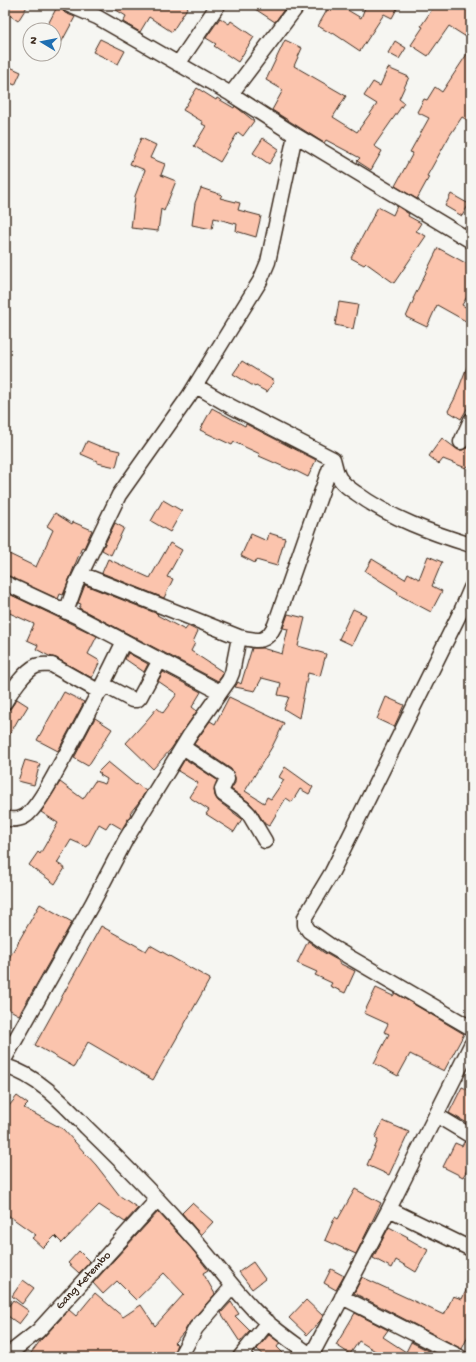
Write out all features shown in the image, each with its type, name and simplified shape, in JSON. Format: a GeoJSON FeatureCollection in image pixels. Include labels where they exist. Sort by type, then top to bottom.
{"type":"FeatureCollection","features":[{"type":"Feature","properties":{"kind":"street"},"geometry":{"type":"LineString","coordinates":[[69,5],[97,18],[231,94],[295,135],[469,236]]}},
{"type":"Feature","properties":{"kind":"street"},"geometry":{"type":"LineString","coordinates":[[178,64],[218,5]]}},
{"type":"Feature","properties":{"kind":"street"},"geometry":{"type":"LineString","coordinates":[[231,94],[298,5]]}},
{"type":"Feature","properties":{"kind":"street"},"geometry":{"type":"LineString","coordinates":[[66,612],[81,574],[119,495],[196,386],[260,281],[268,262],[295,135]]}},
{"type":"Feature","properties":{"kind":"street"},"geometry":{"type":"LineString","coordinates":[[196,386],[232,407],[333,459],[340,481],[364,499],[391,514],[430,531],[471,545]]}},
{"type":"Feature","properties":{"kind":"street"},"geometry":{"type":"LineString","coordinates":[[461,442],[471,420]]}},
{"type":"Feature","properties":{"kind":"street"},"geometry":{"type":"LineString","coordinates":[[81,574],[239,637],[251,640],[262,639],[270,635],[275,624],[333,459]]}},
{"type":"Feature","properties":{"kind":"street"},"geometry":{"type":"LineString","coordinates":[[5,583],[66,612],[220,692]]}},
{"type":"Feature","properties":{"kind":"street"},"geometry":{"type":"LineString","coordinates":[[471,588],[332,872],[304,916],[305,925],[309,931],[332,947],[471,1028]]}},
{"type":"Feature","properties":{"kind":"street"},"geometry":{"type":"LineString","coordinates":[[5,1058],[92,904],[126,839],[183,747],[232,673],[239,637]]}},
{"type":"Feature","properties":{"kind":"street"},"geometry":{"type":"LineString","coordinates":[[5,818],[11,820],[20,819],[29,814],[43,794],[102,688],[124,642]]}},
{"type":"Feature","properties":{"kind":"street"},"geometry":{"type":"LineString","coordinates":[[5,702],[15,685],[35,666],[44,664],[52,665],[102,688],[132,700],[137,700],[160,660]]}},
{"type":"Feature","properties":{"kind":"street"},"geometry":{"type":"LineString","coordinates":[[183,747],[226,776],[227,779],[222,792],[223,794],[249,814],[265,841]]}},
{"type":"Feature","properties":{"kind":"street"},"geometry":{"type":"LineString","coordinates":[[5,1066],[26,1074],[41,1085],[99,1139],[193,1237],[254,1311],[312,1356],[389,1209],[471,1045]]}},
{"type":"Feature","properties":{"kind":"street"},"geometry":{"type":"LineString","coordinates":[[436,1115],[471,1136]]}},
{"type":"Feature","properties":{"kind":"street","name":"Gang Ketembo"},"geometry":{"type":"LineString","coordinates":[[5,1357],[38,1330],[157,1200]]}},
{"type":"Feature","properties":{"kind":"street"},"geometry":{"type":"LineString","coordinates":[[389,1209],[471,1249]]}},
{"type":"Feature","properties":{"kind":"street"},"geometry":{"type":"LineString","coordinates":[[180,1357],[196,1328],[233,1286]]}},
{"type":"Feature","properties":{"kind":"street"},"geometry":{"type":"LineString","coordinates":[[342,1297],[460,1357]]}},
{"type":"Feature","properties":{"kind":"street"},"geometry":{"type":"LineString","coordinates":[[240,1357],[268,1322]]}},
{"type":"Feature","properties":{"kind":"building"},"geometry":{"type":"Polygon","coordinates":[[[5,5],[28,5],[18,21],[5,12],[5,5]]]}},
{"type":"Feature","properties":{"kind":"building"},"geometry":{"type":"Polygon","coordinates":[[[58,5],[61,5],[62,10],[65,13],[75,17],[62,41],[62,22],[49,22],[58,5]]]}},
{"type":"Feature","properties":{"kind":"building"},"geometry":{"type":"Polygon","coordinates":[[[108,5],[189,5],[172,32],[149,17],[140,32],[123,22],[126,16],[108,5]]]}},
{"type":"Feature","properties":{"kind":"building"},"geometry":{"type":"Polygon","coordinates":[[[249,5],[287,5],[275,22],[249,5]]]}},
{"type":"Feature","properties":{"kind":"building"},"geometry":{"type":"Polygon","coordinates":[[[330,5],[339,5],[361,18],[366,5],[399,5],[392,18],[384,14],[360,51],[333,33],[332,34],[318,26],[330,5]]]}},
{"type":"Feature","properties":{"kind":"building"},"geometry":{"type":"Polygon","coordinates":[[[435,5],[471,5],[471,40],[449,26],[428,56],[411,45],[423,27],[421,26],[435,5]]]}},
{"type":"Feature","properties":{"kind":"building"},"geometry":{"type":"Polygon","coordinates":[[[220,18],[229,24],[231,21],[254,37],[238,62],[214,46],[216,44],[206,38],[220,18]]]}},
{"type":"Feature","properties":{"kind":"building"},"geometry":{"type":"Polygon","coordinates":[[[100,39],[125,51],[118,64],[93,52],[100,39]]]}},
{"type":"Feature","properties":{"kind":"building"},"geometry":{"type":"Polygon","coordinates":[[[285,40],[302,48],[294,66],[346,96],[333,117],[357,132],[377,104],[364,96],[373,82],[380,86],[388,68],[409,77],[399,99],[404,103],[374,146],[382,151],[371,170],[357,161],[360,158],[326,140],[324,143],[272,110],[283,90],[266,80],[285,40]]]}},
{"type":"Feature","properties":{"kind":"building"},"geometry":{"type":"Polygon","coordinates":[[[395,41],[406,48],[399,59],[388,53],[395,41]]]}},
{"type":"Feature","properties":{"kind":"building"},"geometry":{"type":"Polygon","coordinates":[[[471,48],[471,122],[462,117],[427,176],[429,177],[417,199],[395,186],[413,153],[410,152],[429,118],[417,112],[424,99],[427,100],[435,87],[442,92],[471,48]]]}},
{"type":"Feature","properties":{"kind":"building"},"geometry":{"type":"Polygon","coordinates":[[[10,67],[21,72],[15,85],[5,81],[10,67]]]}},
{"type":"Feature","properties":{"kind":"building"},"geometry":{"type":"Polygon","coordinates":[[[197,88],[216,100],[217,98],[234,108],[235,106],[254,121],[243,136],[238,132],[220,162],[194,146],[206,126],[202,124],[203,122],[183,110],[197,88]]]}},
{"type":"Feature","properties":{"kind":"building"},"geometry":{"type":"Polygon","coordinates":[[[141,138],[156,145],[150,158],[165,164],[161,175],[176,181],[164,211],[161,209],[158,231],[131,228],[135,196],[145,170],[130,164],[141,138]]]}},
{"type":"Feature","properties":{"kind":"building"},"geometry":{"type":"Polygon","coordinates":[[[263,138],[279,149],[269,164],[253,153],[263,138]]]}},
{"type":"Feature","properties":{"kind":"building"},"geometry":{"type":"Polygon","coordinates":[[[201,188],[222,195],[220,198],[240,203],[238,210],[261,216],[256,237],[236,231],[237,224],[214,218],[212,229],[192,225],[195,203],[201,188]]]}},
{"type":"Feature","properties":{"kind":"building"},"geometry":{"type":"Polygon","coordinates":[[[451,194],[469,204],[462,216],[445,206],[451,194]]]}},
{"type":"Feature","properties":{"kind":"building"},"geometry":{"type":"Polygon","coordinates":[[[397,206],[409,214],[408,216],[421,223],[416,231],[426,236],[394,283],[366,263],[364,265],[351,258],[378,207],[393,215],[397,206]]]}},
{"type":"Feature","properties":{"kind":"building"},"geometry":{"type":"Polygon","coordinates":[[[438,248],[471,266],[471,290],[462,305],[471,310],[471,324],[437,305],[427,327],[406,317],[413,299],[438,248]]]}},
{"type":"Feature","properties":{"kind":"building"},"geometry":{"type":"Polygon","coordinates":[[[339,302],[358,305],[353,329],[335,325],[339,302]]]}},
{"type":"Feature","properties":{"kind":"building"},"geometry":{"type":"Polygon","coordinates":[[[470,359],[471,402],[461,419],[448,411],[455,398],[470,359]]]}},
{"type":"Feature","properties":{"kind":"building"},"geometry":{"type":"Polygon","coordinates":[[[242,361],[274,381],[267,392],[233,374],[242,361]]]}},
{"type":"Feature","properties":{"kind":"building"},"geometry":{"type":"Polygon","coordinates":[[[212,408],[245,426],[246,424],[316,460],[308,477],[259,456],[260,454],[234,442],[232,445],[200,430],[212,408]]]}},
{"type":"Feature","properties":{"kind":"building"},"geometry":{"type":"Polygon","coordinates":[[[442,438],[458,450],[467,448],[471,450],[471,468],[467,466],[466,468],[443,459],[439,464],[429,456],[442,438]]]}},
{"type":"Feature","properties":{"kind":"building"},"geometry":{"type":"Polygon","coordinates":[[[87,441],[99,446],[120,451],[116,467],[97,463],[97,461],[81,454],[87,441]]]}},
{"type":"Feature","properties":{"kind":"building"},"geometry":{"type":"Polygon","coordinates":[[[163,500],[182,511],[170,532],[151,521],[163,500]]]}},
{"type":"Feature","properties":{"kind":"building"},"geometry":{"type":"Polygon","coordinates":[[[55,513],[72,524],[73,522],[92,530],[84,548],[82,547],[63,595],[60,594],[58,599],[5,575],[5,552],[36,567],[53,530],[47,526],[55,513]]]}},
{"type":"Feature","properties":{"kind":"building"},"geometry":{"type":"Polygon","coordinates":[[[115,523],[124,528],[111,555],[102,550],[115,523]]]}},
{"type":"Feature","properties":{"kind":"building"},"geometry":{"type":"Polygon","coordinates":[[[269,533],[285,538],[277,566],[256,560],[255,563],[241,556],[251,534],[267,541],[269,533]]]}},
{"type":"Feature","properties":{"kind":"building"},"geometry":{"type":"Polygon","coordinates":[[[170,543],[182,550],[167,577],[173,579],[164,598],[102,573],[108,559],[150,578],[170,543]]]}},
{"type":"Feature","properties":{"kind":"building"},"geometry":{"type":"Polygon","coordinates":[[[428,556],[442,562],[432,586],[442,591],[431,612],[397,594],[398,592],[365,571],[372,559],[405,579],[408,573],[419,579],[428,556]]]}},
{"type":"Feature","properties":{"kind":"building"},"geometry":{"type":"Polygon","coordinates":[[[85,585],[158,614],[157,615],[185,630],[188,626],[198,631],[191,651],[223,672],[222,676],[218,681],[79,608],[81,604],[78,603],[85,585]]]}},
{"type":"Feature","properties":{"kind":"building"},"geometry":{"type":"Polygon","coordinates":[[[5,592],[97,636],[88,654],[100,661],[92,678],[56,658],[36,649],[38,645],[27,640],[34,624],[5,611],[5,592]]]}},
{"type":"Feature","properties":{"kind":"building"},"geometry":{"type":"Polygon","coordinates":[[[353,609],[366,615],[352,645],[339,639],[353,609]]]}},
{"type":"Feature","properties":{"kind":"building"},"geometry":{"type":"Polygon","coordinates":[[[288,614],[305,618],[298,646],[326,654],[320,676],[308,673],[299,718],[284,709],[289,697],[278,695],[281,683],[262,678],[255,691],[235,687],[238,682],[241,684],[252,648],[262,648],[282,654],[288,629],[283,628],[288,614]]]}},
{"type":"Feature","properties":{"kind":"building"},"geometry":{"type":"Polygon","coordinates":[[[128,653],[148,664],[144,672],[125,659],[128,653]]]}},
{"type":"Feature","properties":{"kind":"building"},"geometry":{"type":"Polygon","coordinates":[[[163,672],[201,692],[192,707],[197,711],[171,749],[153,769],[126,743],[157,708],[163,713],[177,694],[158,681],[163,672]]]}},
{"type":"Feature","properties":{"kind":"building"},"geometry":{"type":"Polygon","coordinates":[[[64,692],[84,702],[58,751],[37,740],[64,692]]]}},
{"type":"Feature","properties":{"kind":"building"},"geometry":{"type":"Polygon","coordinates":[[[229,697],[284,723],[272,747],[245,791],[264,803],[267,797],[271,799],[284,780],[279,777],[285,767],[313,787],[309,794],[300,789],[292,802],[286,798],[269,826],[265,824],[249,802],[231,789],[235,783],[235,777],[231,769],[194,744],[210,721],[215,724],[229,697]]]}},
{"type":"Feature","properties":{"kind":"building"},"geometry":{"type":"Polygon","coordinates":[[[386,697],[404,705],[394,727],[377,719],[386,697]]]}},
{"type":"Feature","properties":{"kind":"building"},"geometry":{"type":"Polygon","coordinates":[[[17,699],[28,706],[20,719],[19,718],[5,743],[5,710],[10,709],[17,699]]]}},
{"type":"Feature","properties":{"kind":"building"},"geometry":{"type":"Polygon","coordinates":[[[95,718],[112,729],[88,766],[74,758],[95,718]]]}},
{"type":"Feature","properties":{"kind":"building"},"geometry":{"type":"Polygon","coordinates":[[[185,759],[217,780],[214,790],[218,801],[242,819],[234,832],[206,814],[209,810],[189,797],[198,783],[178,771],[185,759]]]}},
{"type":"Feature","properties":{"kind":"building"},"geometry":{"type":"Polygon","coordinates":[[[25,760],[40,764],[34,785],[18,781],[25,760]]]}},
{"type":"Feature","properties":{"kind":"building"},"geometry":{"type":"Polygon","coordinates":[[[108,762],[136,785],[137,784],[146,791],[130,813],[131,814],[122,829],[110,822],[106,828],[99,824],[87,847],[71,840],[57,863],[65,868],[55,884],[29,865],[38,852],[40,854],[58,823],[41,812],[60,782],[83,799],[95,781],[105,784],[107,779],[98,772],[108,762]]]}},
{"type":"Feature","properties":{"kind":"building"},"geometry":{"type":"Polygon","coordinates":[[[40,904],[72,922],[19,1015],[5,1007],[5,965],[40,904]]]}},
{"type":"Feature","properties":{"kind":"building"},"geometry":{"type":"Polygon","coordinates":[[[101,926],[146,951],[150,945],[210,979],[153,1080],[88,1042],[74,1067],[35,1045],[101,926]]]}},
{"type":"Feature","properties":{"kind":"building"},"geometry":{"type":"Polygon","coordinates":[[[308,941],[339,961],[339,963],[355,971],[345,993],[330,986],[332,983],[315,975],[317,972],[297,963],[308,941]]]}},
{"type":"Feature","properties":{"kind":"building"},"geometry":{"type":"Polygon","coordinates":[[[376,988],[393,996],[395,993],[464,1034],[444,1071],[410,1054],[398,1076],[374,1063],[389,1034],[384,1032],[388,1024],[364,1013],[376,988]]]}},
{"type":"Feature","properties":{"kind":"building"},"geometry":{"type":"Polygon","coordinates":[[[462,1087],[471,1091],[471,1125],[449,1113],[462,1087]]]}},
{"type":"Feature","properties":{"kind":"building"},"geometry":{"type":"Polygon","coordinates":[[[17,1096],[28,1104],[24,1108],[63,1129],[96,1165],[120,1196],[138,1208],[125,1222],[99,1205],[62,1243],[55,1236],[43,1248],[32,1238],[36,1235],[5,1213],[5,1111],[17,1096]]]}},
{"type":"Feature","properties":{"kind":"building"},"geometry":{"type":"Polygon","coordinates":[[[383,1121],[409,1132],[389,1175],[367,1165],[378,1140],[375,1138],[383,1121]]]}},
{"type":"Feature","properties":{"kind":"building"},"geometry":{"type":"Polygon","coordinates":[[[464,1142],[471,1144],[471,1163],[463,1177],[443,1167],[455,1143],[462,1146],[464,1142]]]}},
{"type":"Feature","properties":{"kind":"building"},"geometry":{"type":"Polygon","coordinates":[[[355,1189],[381,1203],[356,1254],[325,1240],[335,1217],[338,1219],[355,1189]]]}},
{"type":"Feature","properties":{"kind":"building"},"geometry":{"type":"Polygon","coordinates":[[[192,1203],[213,1222],[201,1235],[182,1213],[192,1203]]]}},
{"type":"Feature","properties":{"kind":"building"},"geometry":{"type":"Polygon","coordinates":[[[158,1212],[192,1249],[208,1270],[203,1273],[215,1294],[190,1322],[184,1332],[174,1343],[177,1344],[172,1357],[28,1357],[40,1341],[69,1310],[76,1316],[95,1293],[123,1317],[141,1305],[155,1326],[184,1294],[164,1273],[136,1300],[117,1281],[103,1294],[93,1283],[158,1212]]]}},
{"type":"Feature","properties":{"kind":"building"},"geometry":{"type":"Polygon","coordinates":[[[389,1227],[428,1250],[416,1272],[396,1260],[392,1268],[373,1258],[389,1227]]]}},
{"type":"Feature","properties":{"kind":"building"},"geometry":{"type":"Polygon","coordinates":[[[79,1251],[90,1262],[79,1273],[68,1263],[79,1251]]]}},
{"type":"Feature","properties":{"kind":"building"},"geometry":{"type":"Polygon","coordinates":[[[253,1262],[265,1279],[252,1289],[239,1272],[253,1262]]]}},
{"type":"Feature","properties":{"kind":"building"},"geometry":{"type":"Polygon","coordinates":[[[331,1269],[344,1276],[336,1290],[324,1283],[331,1269]]]}},
{"type":"Feature","properties":{"kind":"building"},"geometry":{"type":"Polygon","coordinates":[[[362,1277],[444,1315],[453,1296],[462,1299],[471,1280],[471,1330],[462,1349],[354,1293],[362,1277]]]}},
{"type":"Feature","properties":{"kind":"building"},"geometry":{"type":"Polygon","coordinates":[[[23,1280],[34,1288],[22,1304],[12,1296],[23,1280]]]}},
{"type":"Feature","properties":{"kind":"building"},"geometry":{"type":"Polygon","coordinates":[[[13,1300],[29,1311],[19,1324],[5,1314],[5,1311],[13,1300]]]}},
{"type":"Feature","properties":{"kind":"building"},"geometry":{"type":"Polygon","coordinates":[[[306,1300],[323,1316],[307,1335],[289,1318],[306,1300]]]}},
{"type":"Feature","properties":{"kind":"building"},"geometry":{"type":"Polygon","coordinates":[[[231,1302],[239,1314],[235,1316],[250,1331],[240,1342],[221,1313],[231,1302]]]}},
{"type":"Feature","properties":{"kind":"building"},"geometry":{"type":"Polygon","coordinates":[[[355,1313],[388,1330],[383,1337],[406,1352],[411,1342],[429,1351],[426,1357],[385,1357],[359,1341],[350,1354],[336,1345],[355,1313]]]}},
{"type":"Feature","properties":{"kind":"building"},"geometry":{"type":"Polygon","coordinates":[[[269,1335],[280,1343],[277,1347],[287,1357],[266,1357],[257,1349],[269,1335]]]}}]}
